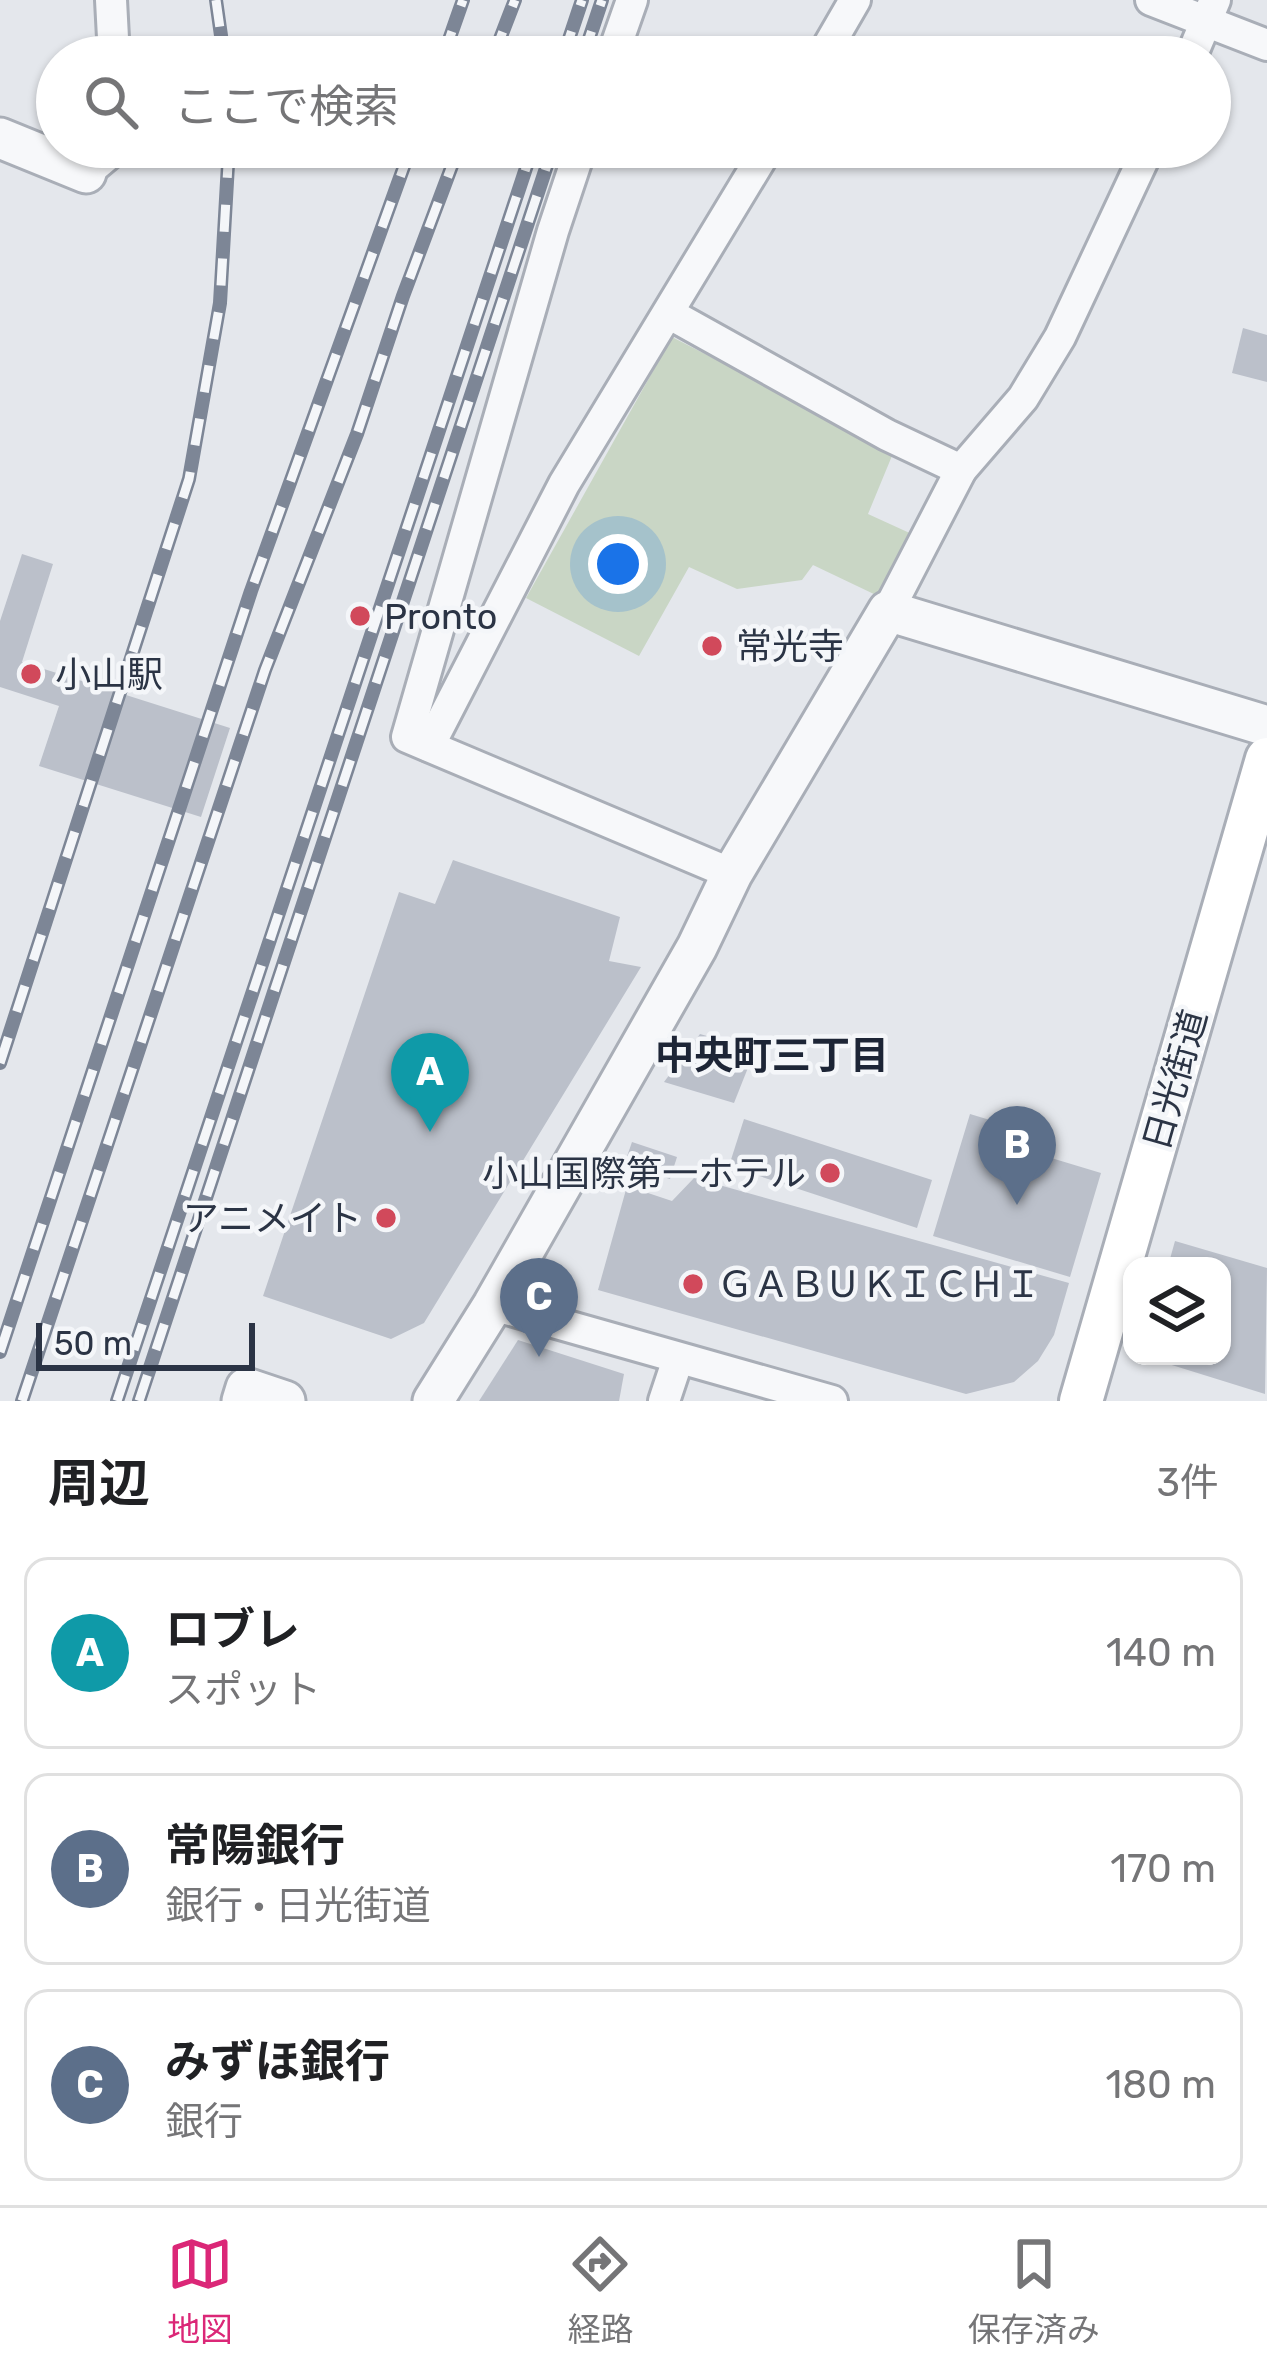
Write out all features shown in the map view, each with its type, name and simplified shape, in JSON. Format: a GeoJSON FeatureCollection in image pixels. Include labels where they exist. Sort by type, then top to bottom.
{"type":"FeatureCollection","features":[{"type":"Feature","properties":{"kind":"main road","name":"日光街道"},"geometry":{"type":"LineString","coordinates":[[1082,1401],[1267,759]]}},
{"type":"Feature","properties":{"kind":"street"},"geometry":{"type":"LineString","coordinates":[[111,0],[113,36]]}},
{"type":"Feature","properties":{"kind":"street"},"geometry":{"type":"LineString","coordinates":[[620,36],[632,0]]}},
{"type":"Feature","properties":{"kind":"street"},"geometry":{"type":"LineString","coordinates":[[835,36],[856,0]]}},
{"type":"Feature","properties":{"kind":"street"},"geometry":{"type":"LineString","coordinates":[[1151,0],[1211,11],[1267,46]]}},
{"type":"Feature","properties":{"kind":"street"},"geometry":{"type":"LineString","coordinates":[[0,138],[36,153]]}},
{"type":"Feature","properties":{"kind":"street"},"geometry":{"type":"LineString","coordinates":[[74,168],[86,173],[92,168]]}},
{"type":"Feature","properties":{"kind":"street"},"geometry":{"type":"LineString","coordinates":[[574,168],[407,737],[732,874]]}},
{"type":"Feature","properties":{"kind":"street"},"geometry":{"type":"LineString","coordinates":[[429,746],[564,484],[757,168]]}},
{"type":"Feature","properties":{"kind":"street"},"geometry":{"type":"LineString","coordinates":[[433,1401],[493,1305],[697,947],[732,874],[888,611],[961,470],[1023,398],[1060,337],[1139,168]]}},
{"type":"Feature","properties":{"kind":"street"},"geometry":{"type":"LineString","coordinates":[[670,314],[886,435],[961,470]]}},
{"type":"Feature","properties":{"kind":"street"},"geometry":{"type":"LineString","coordinates":[[888,611],[1267,726]]}},
{"type":"Feature","properties":{"kind":"street"},"geometry":{"type":"LineString","coordinates":[[493,1305],[832,1401]]}},
{"type":"Feature","properties":{"kind":"street"},"geometry":{"type":"LineString","coordinates":[[664,1401],[678,1359]]}},
{"type":"Feature","properties":{"kind":"street"},"geometry":{"type":"LineString","coordinates":[[242,1401],[246,1388],[285,1401]]}},
{"type":"Feature","properties":{"kind":"green space"},"geometry":{"type":"Polygon","coordinates":[[[672,337],[894,451],[868,514],[914,535],[878,596],[813,565],[802,580],[737,589],[689,567],[639,656],[526,598],[672,337]]]}},
{"type":"Feature","properties":{"kind":"building"},"geometry":{"type":"Polygon","coordinates":[[[1243,328],[1267,335],[1267,382],[1232,373],[1243,328]]]}},
{"type":"Feature","properties":{"kind":"building","name":"小山駅"},"geometry":{"type":"Polygon","coordinates":[[[22,554],[53,564],[22,662],[230,728],[201,817],[39,766],[59,706],[0,687],[0,621],[22,554]]]}},
{"type":"Feature","properties":{"kind":"building"},"geometry":{"type":"Polygon","coordinates":[[[453,860],[620,917],[609,961],[641,967],[424,1323],[391,1339],[263,1296],[399,892],[435,904],[453,860]]]}},
{"type":"Feature","properties":{"kind":"building"},"geometry":{"type":"Polygon","coordinates":[[[700,1034],[755,1050],[734,1103],[664,1082],[700,1034]]]}},
{"type":"Feature","properties":{"kind":"building"},"geometry":{"type":"Polygon","coordinates":[[[970,1114],[1033,1133],[1028,1151],[1101,1173],[1070,1277],[933,1236],[970,1114]]]}},
{"type":"Feature","properties":{"kind":"building","name":"小山国際第一ホテル"},"geometry":{"type":"Polygon","coordinates":[[[744,1119],[932,1180],[917,1228],[729,1166],[744,1119]]]}},
{"type":"Feature","properties":{"kind":"building"},"geometry":{"type":"Polygon","coordinates":[[[632,1142],[677,1157],[670,1179],[624,1165],[632,1142]]]}},
{"type":"Feature","properties":{"kind":"building"},"geometry":{"type":"Polygon","coordinates":[[[694,1178],[1069,1283],[1054,1335],[1038,1361],[1014,1382],[966,1394],[598,1290],[627,1186],[672,1201],[694,1178]]]}},
{"type":"Feature","properties":{"kind":"building"},"geometry":{"type":"Polygon","coordinates":[[[1175,1241],[1230,1257],[1171,1257],[1175,1241]]]}},
{"type":"Feature","properties":{"kind":"building"},"geometry":{"type":"Polygon","coordinates":[[[1231,1257],[1267,1268],[1265,1394],[1172,1365],[1231,1365],[1231,1257]]]}},
{"type":"Feature","properties":{"kind":"building"},"geometry":{"type":"Polygon","coordinates":[[[518,1340],[624,1374],[619,1401],[479,1401],[518,1340]]]}},
{"type":"Feature","properties":{"kind":"railway"},"geometry":{"type":"LineString","coordinates":[[216,0],[221,36]]}},
{"type":"Feature","properties":{"kind":"railway"},"geometry":{"type":"LineString","coordinates":[[450,36],[463,0]]}},
{"type":"Feature","properties":{"kind":"railway"},"geometry":{"type":"LineString","coordinates":[[501,36],[515,0]]}},
{"type":"Feature","properties":{"kind":"railway"},"geometry":{"type":"LineString","coordinates":[[570,36],[582,0]]}},
{"type":"Feature","properties":{"kind":"railway"},"geometry":{"type":"LineString","coordinates":[[590,36],[602,0]]}},
{"type":"Feature","properties":{"kind":"railway"},"geometry":{"type":"LineString","coordinates":[[0,1063],[189,479],[220,303],[228,168]]}},
{"type":"Feature","properties":{"kind":"railway"},"geometry":{"type":"LineString","coordinates":[[0,1352],[251,591],[403,168]]}},
{"type":"Feature","properties":{"kind":"railway"},"geometry":{"type":"LineString","coordinates":[[22,1401],[265,670],[357,434],[451,168]]}},
{"type":"Feature","properties":{"kind":"railway"},"geometry":{"type":"LineString","coordinates":[[117,1401],[526,168]]}},
{"type":"Feature","properties":{"kind":"railway"},"geometry":{"type":"LineString","coordinates":[[139,1401],[546,168]]}},
{"type":"Feature","properties":{"kind":"place","name":"Pronto"},"geometry":{"type":"Point","coordinates":[360,616]}},
{"type":"Feature","properties":{"kind":"place","name":"常光寺"},"geometry":{"type":"Point","coordinates":[712,646]}},
{"type":"Feature","properties":{"kind":"place","name":"小山駅"},"geometry":{"type":"Point","coordinates":[31,674]}},
{"type":"Feature","properties":{"kind":"place","name":"ロブレ"},"geometry":{"type":"Point","coordinates":[430,1132]}},
{"type":"Feature","properties":{"kind":"place","name":"小山国際第一ホテル"},"geometry":{"type":"Point","coordinates":[830,1173]}},
{"type":"Feature","properties":{"kind":"place","name":"常陽銀行"},"geometry":{"type":"Point","coordinates":[1017,1205]}},
{"type":"Feature","properties":{"kind":"place","name":"アニメイト"},"geometry":{"type":"Point","coordinates":[386,1218]}},
{"type":"Feature","properties":{"kind":"place","name":"ＧＡＢＵＫＩＣＨＩ"},"geometry":{"type":"Point","coordinates":[693,1284]}},
{"type":"Feature","properties":{"kind":"place","name":"みずほ銀行"},"geometry":{"type":"Point","coordinates":[539,1357]}},
{"type":"Feature","properties":{"kind":"district","name":"中央町三丁目"},"geometry":{"type":"Point","coordinates":[772,1056]}}]}
